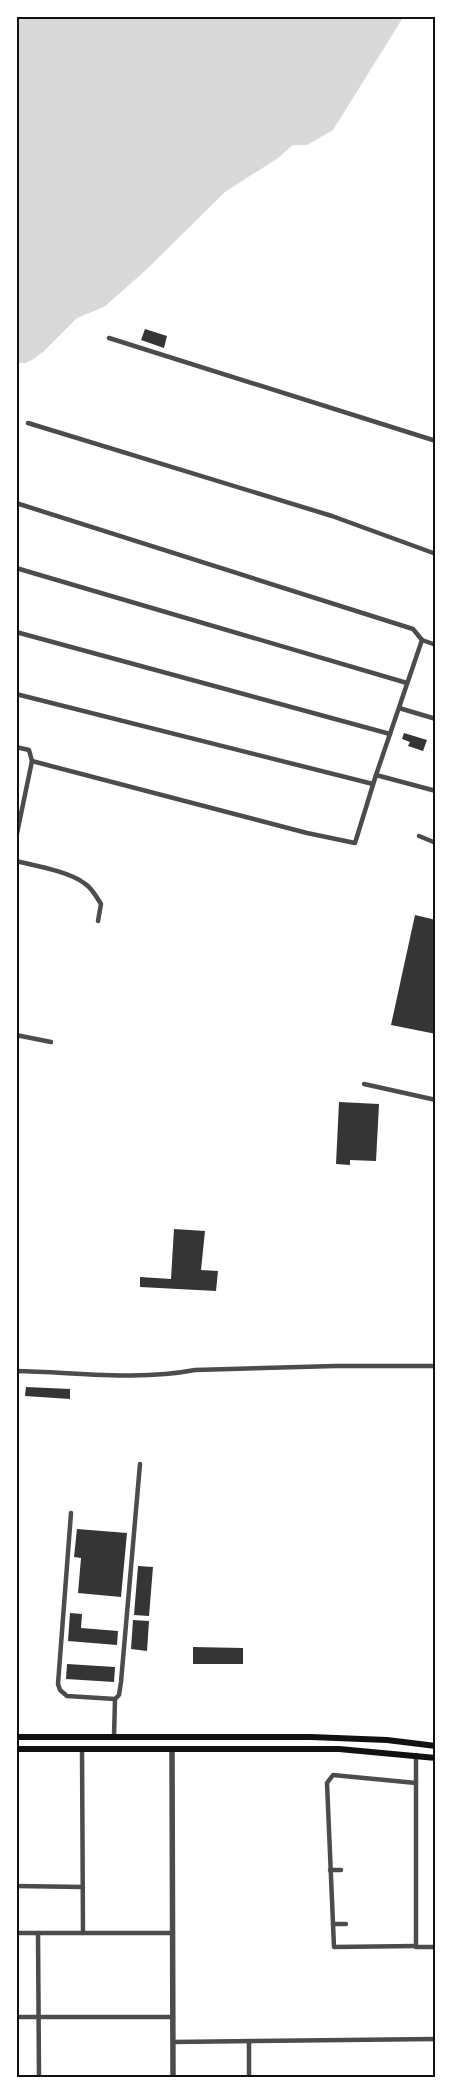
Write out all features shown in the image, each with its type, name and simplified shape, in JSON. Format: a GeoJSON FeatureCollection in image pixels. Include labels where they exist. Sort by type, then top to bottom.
{"type":"FeatureCollection","features":[{"type":"Feature","properties":{"kind":"main road"},"geometry":{"type":"LineString","coordinates":[[172,1749],[181,1736]]}},
{"type":"Feature","properties":{"kind":"main road"},"geometry":{"type":"LineString","coordinates":[[16,1738],[181,1736],[350,1738],[436,1746]]}},
{"type":"Feature","properties":{"kind":"main road"},"geometry":{"type":"LineString","coordinates":[[16,1749],[339,1749],[436,1758]]}},
{"type":"Feature","properties":{"kind":"street"},"geometry":{"type":"LineString","coordinates":[[110,338],[436,441]]}},
{"type":"Feature","properties":{"kind":"street"},"geometry":{"type":"LineString","coordinates":[[28,423],[332,516],[436,554]]}},
{"type":"Feature","properties":{"kind":"street"},"geometry":{"type":"LineString","coordinates":[[16,503],[413,629],[422,640],[436,645]]}},
{"type":"Feature","properties":{"kind":"street"},"geometry":{"type":"LineString","coordinates":[[16,568],[408,682]]}},
{"type":"Feature","properties":{"kind":"street"},"geometry":{"type":"LineString","coordinates":[[16,632],[390,734]]}},
{"type":"Feature","properties":{"kind":"street"},"geometry":{"type":"LineString","coordinates":[[32,761],[307,834],[355,843],[422,640]]}},
{"type":"Feature","properties":{"kind":"street"},"geometry":{"type":"LineString","coordinates":[[16,694],[373,784]]}},
{"type":"Feature","properties":{"kind":"street"},"geometry":{"type":"LineString","coordinates":[[400,708],[436,719]]}},
{"type":"Feature","properties":{"kind":"street"},"geometry":{"type":"LineString","coordinates":[[16,747],[29,750],[32,761],[16,838]]}},
{"type":"Feature","properties":{"kind":"street"},"geometry":{"type":"LineString","coordinates":[[376,775],[436,791]]}},
{"type":"Feature","properties":{"kind":"street"},"geometry":{"type":"LineString","coordinates":[[419,836],[436,843]]}},
{"type":"Feature","properties":{"kind":"street"},"geometry":{"type":"LineString","coordinates":[[16,861],[83,882],[94,892],[101,904],[98,921]]}},
{"type":"Feature","properties":{"kind":"street"},"geometry":{"type":"LineString","coordinates":[[16,1035],[51,1042]]}},
{"type":"Feature","properties":{"kind":"street"},"geometry":{"type":"LineString","coordinates":[[364,1084],[436,1100]]}},
{"type":"Feature","properties":{"kind":"street"},"geometry":{"type":"LineString","coordinates":[[16,1371],[140,1375],[173,1374],[195,1370],[336,1366],[436,1366]]}},
{"type":"Feature","properties":{"kind":"street"},"geometry":{"type":"LineString","coordinates":[[114,1737],[115,1699],[121,1682],[140,1464]]}},
{"type":"Feature","properties":{"kind":"street"},"geometry":{"type":"LineString","coordinates":[[71,1513],[58,1684],[60,1690],[67,1696],[115,1699]]}},
{"type":"Feature","properties":{"kind":"street"},"geometry":{"type":"LineString","coordinates":[[82,1749],[83,1933]]}},
{"type":"Feature","properties":{"kind":"street"},"geometry":{"type":"LineString","coordinates":[[172,1749],[173,2077]]}},
{"type":"Feature","properties":{"kind":"street"},"geometry":{"type":"LineString","coordinates":[[416,1755],[416,1947]]}},
{"type":"Feature","properties":{"kind":"street"},"geometry":{"type":"LineString","coordinates":[[416,1783],[333,1775],[327,1783],[334,1947],[436,1947]]}},
{"type":"Feature","properties":{"kind":"street"},"geometry":{"type":"LineString","coordinates":[[330,1870],[341,1870]]}},
{"type":"Feature","properties":{"kind":"street"},"geometry":{"type":"LineString","coordinates":[[16,1886],[83,1887]]}},
{"type":"Feature","properties":{"kind":"street"},"geometry":{"type":"LineString","coordinates":[[333,1924],[346,1924]]}},
{"type":"Feature","properties":{"kind":"street"},"geometry":{"type":"LineString","coordinates":[[16,1933],[173,1933]]}},
{"type":"Feature","properties":{"kind":"street"},"geometry":{"type":"LineString","coordinates":[[38,1933],[39,2077]]}},
{"type":"Feature","properties":{"kind":"street"},"geometry":{"type":"LineString","coordinates":[[16,2017],[173,2016]]}},
{"type":"Feature","properties":{"kind":"street"},"geometry":{"type":"LineString","coordinates":[[173,2042],[436,2040]]}},
{"type":"Feature","properties":{"kind":"street"},"geometry":{"type":"LineString","coordinates":[[249,2041],[249,2077]]}},
{"type":"Feature","properties":{"kind":"shaded area"},"geometry":{"type":"Polygon","coordinates":[[[16,16],[404,16],[333,130],[307,145],[293,145],[278,158],[225,192],[146,270],[104,307],[77,318],[43,352],[32,360],[25,363],[16,363],[16,16]]]}},
{"type":"Feature","properties":{"kind":"building"},"geometry":{"type":"Polygon","coordinates":[[[145,329],[167,336],[164,348],[141,340],[145,329]]]}},
{"type":"Feature","properties":{"kind":"building"},"geometry":{"type":"Polygon","coordinates":[[[404,733],[427,740],[423,751],[408,746],[410,742],[402,739],[404,733]]]}},
{"type":"Feature","properties":{"kind":"building"},"geometry":{"type":"Polygon","coordinates":[[[415,915],[436,920],[436,1034],[391,1025],[415,915]]]}},
{"type":"Feature","properties":{"kind":"building"},"geometry":{"type":"Polygon","coordinates":[[[339,1102],[379,1104],[376,1161],[350,1160],[350,1165],[336,1164],[339,1102]]]}},
{"type":"Feature","properties":{"kind":"building"},"geometry":{"type":"Polygon","coordinates":[[[174,1229],[205,1231],[201,1270],[218,1271],[216,1291],[140,1287],[140,1277],[171,1279],[174,1229]]]}},
{"type":"Feature","properties":{"kind":"building"},"geometry":{"type":"Polygon","coordinates":[[[26,1387],[70,1389],[70,1399],[25,1396],[26,1387]]]}},
{"type":"Feature","properties":{"kind":"building"},"geometry":{"type":"Polygon","coordinates":[[[77,1529],[127,1533],[121,1597],[78,1593],[81,1558],[74,1557],[77,1529]]]}},
{"type":"Feature","properties":{"kind":"building"},"geometry":{"type":"Polygon","coordinates":[[[138,1566],[153,1567],[149,1616],[134,1615],[138,1566]]]}},
{"type":"Feature","properties":{"kind":"building"},"geometry":{"type":"Polygon","coordinates":[[[70,1613],[82,1614],[81,1628],[118,1631],[117,1645],[68,1641],[70,1613]]]}},
{"type":"Feature","properties":{"kind":"building"},"geometry":{"type":"Polygon","coordinates":[[[133,1620],[149,1621],[147,1651],[131,1649],[133,1620]]]}},
{"type":"Feature","properties":{"kind":"building"},"geometry":{"type":"Polygon","coordinates":[[[193,1647],[243,1648],[243,1664],[193,1664],[193,1647]]]}},
{"type":"Feature","properties":{"kind":"building"},"geometry":{"type":"Polygon","coordinates":[[[67,1664],[115,1667],[114,1682],[66,1679],[67,1664]]]}}]}
